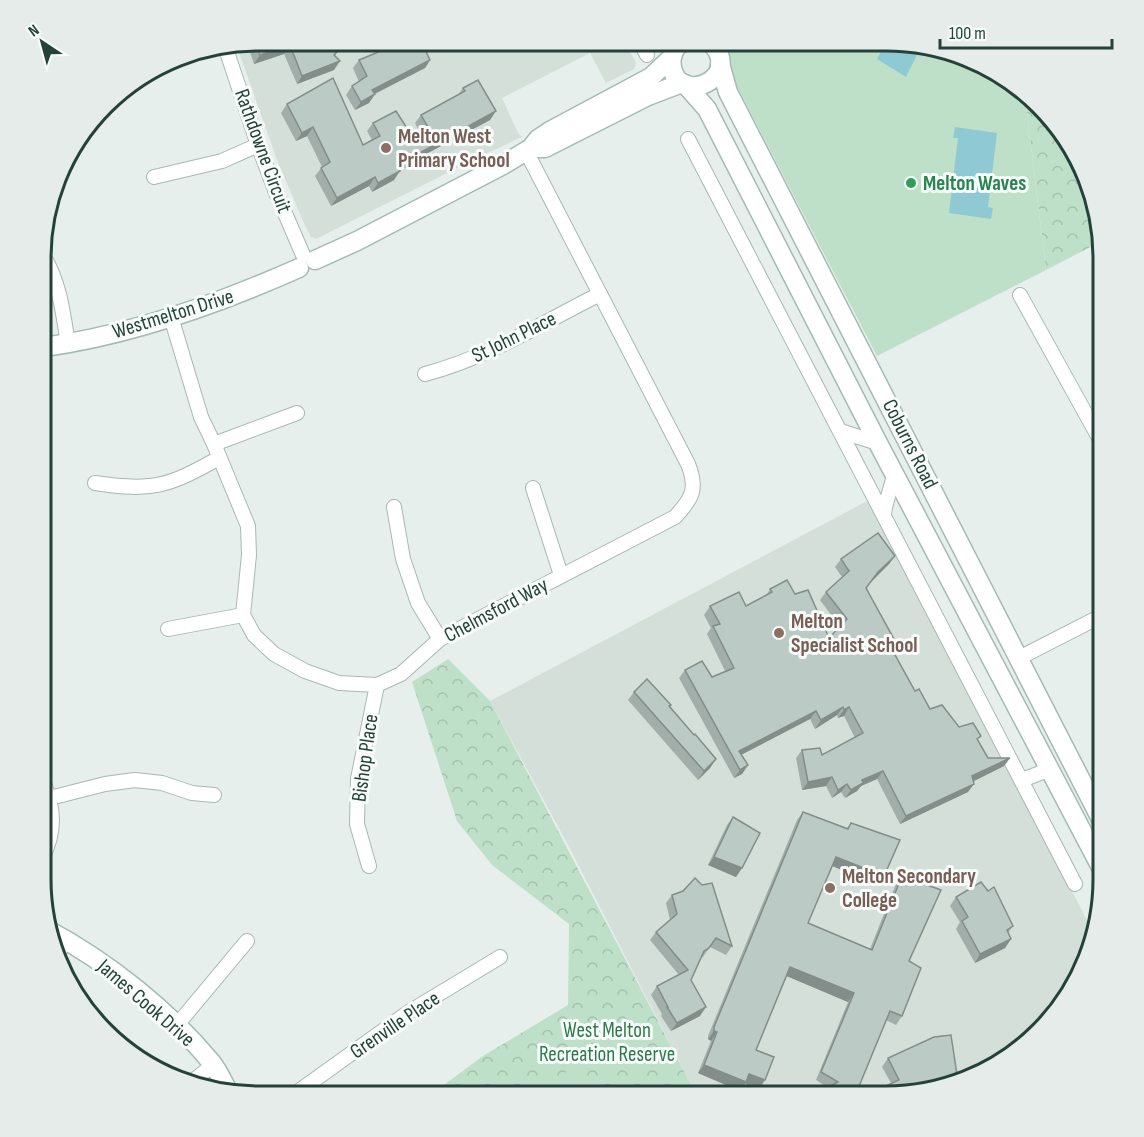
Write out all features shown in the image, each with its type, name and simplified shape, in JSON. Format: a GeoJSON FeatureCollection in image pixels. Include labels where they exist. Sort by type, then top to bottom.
{"type":"FeatureCollection","features":[{"type":"Feature","properties":{"kind":"street"},"geometry":{"type":"LineString","coordinates":[[645,51],[647,55]]}},
{"type":"Feature","properties":{"kind":"street","name":"Westmelton Drive"},"geometry":{"type":"LineString","coordinates":[[51,346],[68,344],[171,317],[248,291],[306,261],[357,241],[476,180],[529,150],[549,131],[651,77],[673,51]]}},
{"type":"Feature","properties":{"kind":"street","name":"Coburns Road"},"geometry":{"type":"LineString","coordinates":[[675,51],[673,72],[707,110],[894,474],[1093,853]]}},
{"type":"Feature","properties":{"kind":"street","name":"Coburns Road"},"geometry":{"type":"LineString","coordinates":[[717,51],[728,93],[1093,803]]}},
{"type":"Feature","properties":{"kind":"street","name":"Rathdowne Circuit"},"geometry":{"type":"LineString","coordinates":[[228,54],[275,190],[306,261]]}},
{"type":"Feature","properties":{"kind":"street","name":"Westmelton Drive"},"geometry":{"type":"LineString","coordinates":[[529,150],[545,148],[648,96],[683,83],[700,86],[708,84],[718,72],[720,64]]}},
{"type":"Feature","properties":{"kind":"street"},"geometry":{"type":"LineString","coordinates":[[688,139],[1075,884]]}},
{"type":"Feature","properties":{"kind":"street"},"geometry":{"type":"LineString","coordinates":[[154,177],[222,161],[258,145]]}},
{"type":"Feature","properties":{"kind":"street","name":"Chelmsford Way"},"geometry":{"type":"LineString","coordinates":[[377,685],[400,674],[440,639],[675,517],[686,505],[694,490],[688,464],[529,150]]}},
{"type":"Feature","properties":{"kind":"street"},"geometry":{"type":"LineString","coordinates":[[51,269],[61,298],[68,344]]}},
{"type":"Feature","properties":{"kind":"street","name":"St John Place"},"geometry":{"type":"LineString","coordinates":[[425,374],[452,367],[482,354],[600,294]]}},
{"type":"Feature","properties":{"kind":"street"},"geometry":{"type":"LineString","coordinates":[[1020,295],[1093,427]]}},
{"type":"Feature","properties":{"kind":"street"},"geometry":{"type":"LineString","coordinates":[[171,317],[201,417],[248,526],[249,555],[243,615],[254,635],[274,654],[305,671],[339,683],[377,685]]}},
{"type":"Feature","properties":{"kind":"street"},"geometry":{"type":"LineString","coordinates":[[826,342],[850,329]]}},
{"type":"Feature","properties":{"kind":"street"},"geometry":{"type":"LineString","coordinates":[[214,444],[297,413]]}},
{"type":"Feature","properties":{"kind":"street","name":"Coburns Road"},"geometry":{"type":"LineString","coordinates":[[840,431],[878,443]]}},
{"type":"Feature","properties":{"kind":"street"},"geometry":{"type":"LineString","coordinates":[[96,483],[126,488],[154,487],[185,477],[219,458]]}},
{"type":"Feature","properties":{"kind":"street","name":"Coburns Road"},"geometry":{"type":"LineString","coordinates":[[884,515],[885,502],[892,488],[894,474]]}},
{"type":"Feature","properties":{"kind":"street"},"geometry":{"type":"LineString","coordinates":[[533,488],[561,575]]}},
{"type":"Feature","properties":{"kind":"street"},"geometry":{"type":"LineString","coordinates":[[394,507],[404,559],[418,603],[440,639]]}},
{"type":"Feature","properties":{"kind":"street"},"geometry":{"type":"LineString","coordinates":[[168,629],[243,615]]}},
{"type":"Feature","properties":{"kind":"street"},"geometry":{"type":"LineString","coordinates":[[996,669],[1093,620]]}},
{"type":"Feature","properties":{"kind":"street","name":"Bishop Place"},"geometry":{"type":"LineString","coordinates":[[369,866],[357,824],[358,779],[377,685]]}},
{"type":"Feature","properties":{"kind":"street"},"geometry":{"type":"LineString","coordinates":[[1022,780],[1048,770]]}},
{"type":"Feature","properties":{"kind":"street"},"geometry":{"type":"LineString","coordinates":[[51,798],[105,784],[135,780],[162,783],[192,793],[214,795]]}},
{"type":"Feature","properties":{"kind":"street"},"geometry":{"type":"LineString","coordinates":[[51,806],[53,822],[51,831]]}},
{"type":"Feature","properties":{"kind":"street","name":"James Cook Drive"},"geometry":{"type":"LineString","coordinates":[[60,936],[127,982],[177,1025],[213,1065],[223,1083]]}},
{"type":"Feature","properties":{"kind":"street"},"geometry":{"type":"LineString","coordinates":[[62,946],[66,940]]}},
{"type":"Feature","properties":{"kind":"street"},"geometry":{"type":"LineString","coordinates":[[177,1025],[247,941]]}},
{"type":"Feature","properties":{"kind":"street","name":"Grenville Place"},"geometry":{"type":"LineString","coordinates":[[306,1086],[409,1012],[500,957]]}},
{"type":"Feature","properties":{"kind":"street"},"geometry":{"type":"LineString","coordinates":[[198,1077],[213,1065]]}},
{"type":"Feature","properties":{"kind":"shaded area","name":"Melton West Primary School"},"geometry":{"type":"Polygon","coordinates":[[[630,51],[636,63],[634,69],[606,83],[590,53],[502,98],[522,137],[316,239],[311,237],[303,221],[277,160],[239,52],[630,51]]]}},
{"type":"Feature","properties":{"kind":"shaded area","name":"Melton Secondary College"},"geometry":{"type":"Polygon","coordinates":[[[871,499],[1088,923],[1072,971],[1050,1005],[1012,1043],[990,1058],[953,1075],[900,1086],[692,1086],[568,845],[490,701],[871,499]]]}},
{"type":"Feature","properties":{"kind":"green space","name":"Melton Waves"},"geometry":{"type":"Polygon","coordinates":[[[719,51],[886,51],[926,55],[978,72],[1026,106],[1046,270],[877,356],[719,51]]]}},
{"type":"Feature","properties":{"kind":"green space"},"geometry":{"type":"Polygon","coordinates":[[[1026,106],[1050,132],[1077,179],[1086,204],[1093,244],[1046,270],[1026,106]]]}},
{"type":"Feature","properties":{"kind":"green space","name":"West Melton Recreation Reserve"},"geometry":{"type":"Polygon","coordinates":[[[448,659],[490,701],[692,1086],[442,1086],[483,1056],[568,1005],[569,924],[492,865],[457,821],[412,682],[448,659]]]}},
{"type":"Feature","properties":{"kind":"green space"},"geometry":{"type":"Polygon","coordinates":[[[579,1065],[591,1086],[540,1086],[579,1065]]]}},
{"type":"Feature","properties":{"kind":"water"},"geometry":{"type":"Polygon","coordinates":[[[881,51],[917,55],[906,77],[877,59],[881,51]]]}},
{"type":"Feature","properties":{"kind":"water"},"geometry":{"type":"Polygon","coordinates":[[[955,127],[997,133],[988,207],[993,208],[991,219],[949,213],[958,138],[953,138],[955,127]]]}},
{"type":"Feature","properties":{"kind":"building"},"geometry":{"type":"Polygon","coordinates":[[[259,51],[272,51],[260,55],[259,51]]]}},
{"type":"Feature","properties":{"kind":"building"},"geometry":{"type":"Polygon","coordinates":[[[292,51],[337,51],[334,55],[340,61],[302,76],[292,51]]]}},
{"type":"Feature","properties":{"kind":"building"},"geometry":{"type":"Polygon","coordinates":[[[380,51],[426,51],[430,60],[372,90],[375,94],[361,102],[352,86],[367,76],[359,60],[380,51]]]}},
{"type":"Feature","properties":{"kind":"building"},"geometry":{"type":"Polygon","coordinates":[[[333,78],[363,145],[380,136],[373,123],[396,111],[412,136],[429,129],[421,115],[465,91],[463,88],[478,80],[496,111],[397,166],[400,171],[378,183],[375,177],[337,198],[321,168],[330,162],[313,127],[302,133],[287,104],[333,78]]]}},
{"type":"Feature","properties":{"kind":"building"},"geometry":{"type":"Polygon","coordinates":[[[878,533],[895,556],[878,572],[866,588],[900,650],[894,653],[915,691],[919,689],[930,709],[942,705],[959,727],[973,723],[981,736],[977,739],[988,758],[1010,758],[972,776],[974,784],[906,816],[883,771],[862,780],[863,783],[851,790],[847,784],[838,790],[832,777],[808,782],[802,750],[820,748],[822,755],[863,733],[849,707],[844,710],[843,707],[821,720],[816,711],[739,751],[748,765],[740,770],[685,670],[702,661],[712,677],[734,668],[713,626],[720,624],[710,606],[739,592],[746,606],[772,592],[770,589],[787,580],[795,594],[808,590],[829,638],[847,619],[826,592],[849,571],[841,559],[878,533]]]}},
{"type":"Feature","properties":{"kind":"building"},"geometry":{"type":"Polygon","coordinates":[[[647,679],[716,759],[704,771],[634,692],[647,679]]]}},
{"type":"Feature","properties":{"kind":"building"},"geometry":{"type":"Polygon","coordinates":[[[803,812],[848,829],[851,823],[900,840],[884,876],[836,857],[808,923],[872,950],[902,876],[941,890],[909,961],[921,968],[902,1016],[890,1011],[859,1086],[830,1086],[838,1082],[821,1072],[854,993],[790,967],[756,1050],[774,1057],[765,1080],[749,1074],[746,1082],[704,1065],[717,1032],[714,1031],[803,812]]]}},
{"type":"Feature","properties":{"kind":"building"},"geometry":{"type":"Polygon","coordinates":[[[733,817],[760,833],[742,868],[714,857],[733,817]]]}},
{"type":"Feature","properties":{"kind":"building"},"geometry":{"type":"Polygon","coordinates":[[[695,878],[702,885],[712,883],[732,946],[716,938],[704,951],[691,980],[706,1007],[677,1023],[657,986],[688,970],[656,932],[677,914],[672,895],[683,891],[695,878]]]}},
{"type":"Feature","properties":{"kind":"building"},"geometry":{"type":"Polygon","coordinates":[[[981,882],[988,891],[994,887],[1013,926],[1007,930],[1011,939],[980,954],[962,921],[968,917],[956,897],[981,882]]]}},
{"type":"Feature","properties":{"kind":"building"},"geometry":{"type":"Polygon","coordinates":[[[951,1035],[957,1073],[926,1082],[886,1086],[899,1080],[888,1058],[934,1037],[951,1035]]]}},
{"type":"Feature","properties":{"kind":"place","name":"Melton West Primary School"},"geometry":{"type":"Point","coordinates":[386,148]}},
{"type":"Feature","properties":{"kind":"place","name":"Melton Waves"},"geometry":{"type":"Point","coordinates":[911,183]}},
{"type":"Feature","properties":{"kind":"place","name":"Melton Specialist School"},"geometry":{"type":"Point","coordinates":[779,633]}},
{"type":"Feature","properties":{"kind":"place","name":"Melton Secondary College"},"geometry":{"type":"Point","coordinates":[830,888]}}]}
